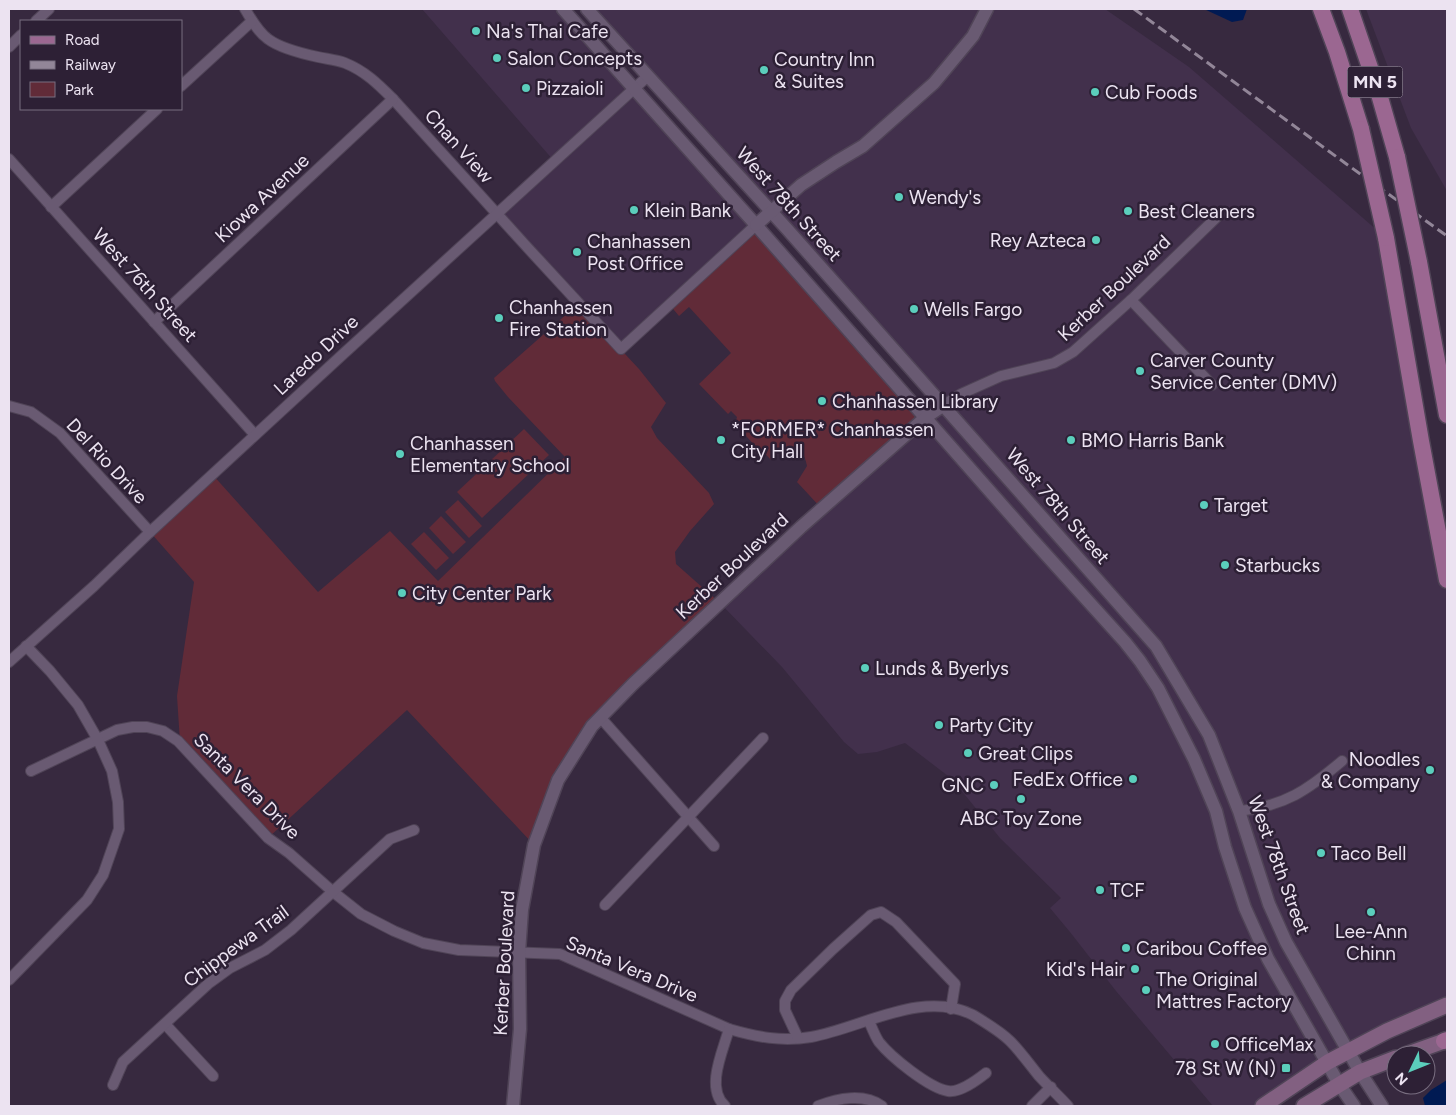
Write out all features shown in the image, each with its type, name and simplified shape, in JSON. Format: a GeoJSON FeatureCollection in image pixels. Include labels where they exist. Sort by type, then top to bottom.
{"type":"FeatureCollection","features":[{"type":"Feature","properties":{"kind":"main road","name":"MN 5"},"geometry":{"type":"LineString","coordinates":[[1320,9],[1339,61],[1360,129],[1386,238],[1447,580]]}},
{"type":"Feature","properties":{"kind":"main road","name":"MN 5"},"geometry":{"type":"LineString","coordinates":[[1350,9],[1379,94],[1397,157],[1419,262],[1447,415]]}},
{"type":"Feature","properties":{"kind":"main road"},"geometry":{"type":"LineString","coordinates":[[1263,1106],[1328,1062],[1348,1051],[1386,1031],[1447,1005]]}},
{"type":"Feature","properties":{"kind":"main road"},"geometry":{"type":"LineString","coordinates":[[1432,1045],[1446,1040]]}},
{"type":"Feature","properties":{"kind":"main road"},"geometry":{"type":"LineString","coordinates":[[1304,1106],[1360,1072],[1386,1062]]}},
{"type":"Feature","properties":{"kind":"street"},"geometry":{"type":"LineString","coordinates":[[37,20],[49,9]]}},
{"type":"Feature","properties":{"kind":"street","name":"Chan View"},"geometry":{"type":"LineString","coordinates":[[245,9],[252,21],[268,39],[292,50],[343,62],[361,70],[375,81],[394,99],[620,349],[756,225]]}},
{"type":"Feature","properties":{"kind":"street","name":"West 78th Street"},"geometry":{"type":"LineString","coordinates":[[563,9],[1140,660],[1158,688],[1194,759],[1216,811],[1244,908],[1268,959],[1354,1106]]}},
{"type":"Feature","properties":{"kind":"street","name":"West 78th Street"},"geometry":{"type":"LineString","coordinates":[[587,9],[944,405],[1156,646],[1209,735],[1239,811],[1269,904],[1286,942],[1360,1072],[1382,1106]]}},
{"type":"Feature","properties":{"kind":"street"},"geometry":{"type":"LineString","coordinates":[[756,225],[801,185],[863,146],[934,83],[973,36],[985,10]]}},
{"type":"Feature","properties":{"kind":"street"},"geometry":{"type":"LineString","coordinates":[[182,85],[252,21]]}},
{"type":"Feature","properties":{"kind":"street"},"geometry":{"type":"LineString","coordinates":[[9,46],[20,36]]}},
{"type":"Feature","properties":{"kind":"street","name":"Laredo Drive"},"geometry":{"type":"LineString","coordinates":[[9,662],[648,76]]}},
{"type":"Feature","properties":{"kind":"street","name":"Kiowa Avenue"},"geometry":{"type":"LineString","coordinates":[[154,322],[394,99]]}},
{"type":"Feature","properties":{"kind":"street"},"geometry":{"type":"LineString","coordinates":[[51,207],[156,110]]}},
{"type":"Feature","properties":{"kind":"street","name":"West 76th Street"},"geometry":{"type":"LineString","coordinates":[[9,159],[255,435]]}},
{"type":"Feature","properties":{"kind":"street","name":"Kerber Boulevard"},"geometry":{"type":"LineString","coordinates":[[513,1106],[520,1029],[522,910],[534,845],[558,780],[592,726],[633,684],[800,527],[926,417],[961,394],[1001,376],[1062,360],[1079,348],[1131,300],[1220,214]]}},
{"type":"Feature","properties":{"kind":"street"},"geometry":{"type":"LineString","coordinates":[[1131,300],[1212,385]]}},
{"type":"Feature","properties":{"kind":"street","name":"Del Rio Drive"},"geometry":{"type":"LineString","coordinates":[[9,406],[31,412],[60,433],[150,532]]}},
{"type":"Feature","properties":{"kind":"street"},"geometry":{"type":"LineString","coordinates":[[9,980],[87,900],[103,876],[119,829],[118,802],[112,771],[98,740],[78,705],[26,646]]}},
{"type":"Feature","properties":{"kind":"street"},"geometry":{"type":"LineString","coordinates":[[600,717],[714,846]]}},
{"type":"Feature","properties":{"kind":"street","name":"Santa Vera Drive"},"geometry":{"type":"LineString","coordinates":[[31,771],[117,730],[147,727],[163,731],[178,740],[268,838],[289,853],[361,914],[394,931],[423,943],[459,950],[560,954],[729,1029],[778,1040],[812,1037],[905,1010],[933,1006],[951,1009],[973,1015],[1010,1042],[1068,1106]]}},
{"type":"Feature","properties":{"kind":"street"},"geometry":{"type":"LineString","coordinates":[[606,905],[763,738]]}},
{"type":"Feature","properties":{"kind":"street"},"geometry":{"type":"LineString","coordinates":[[1239,811],[1260,809],[1284,801],[1305,790],[1342,761]]}},
{"type":"Feature","properties":{"kind":"street","name":"Chippewa Trail"},"geometry":{"type":"LineString","coordinates":[[113,1085],[123,1062],[208,984],[230,968],[265,950],[291,930],[390,839],[414,830]]}},
{"type":"Feature","properties":{"kind":"street"},"geometry":{"type":"LineString","coordinates":[[798,1038],[785,1010],[785,1001],[791,990],[832,949],[871,915],[881,912],[896,922],[955,984],[951,1009]]}},
{"type":"Feature","properties":{"kind":"street"},"geometry":{"type":"LineString","coordinates":[[869,1021],[878,1041],[895,1058],[933,1086],[950,1092],[964,1088],[986,1073]]}},
{"type":"Feature","properties":{"kind":"street"},"geometry":{"type":"LineString","coordinates":[[165,1024],[213,1076]]}},
{"type":"Feature","properties":{"kind":"street"},"geometry":{"type":"LineString","coordinates":[[725,1106],[721,1102],[716,1089],[716,1077],[729,1029]]}},
{"type":"Feature","properties":{"kind":"street"},"geometry":{"type":"LineString","coordinates":[[1032,1106],[1051,1087]]}},
{"type":"Feature","properties":{"kind":"street"},"geometry":{"type":"LineString","coordinates":[[818,1106],[829,1102],[861,1098],[882,1106]]}},
{"type":"Feature","properties":{"kind":"shaded area"},"geometry":{"type":"Polygon","coordinates":[[[422,9],[563,9],[756,225],[621,349],[497,213],[554,161],[422,9]]]}},
{"type":"Feature","properties":{"kind":"shaded area"},"geometry":{"type":"Polygon","coordinates":[[[587,9],[1105,9],[1189,67],[1386,238],[1447,580],[1447,1005],[1348,1051],[1269,1106],[1213,1106],[1116,991],[1050,908],[1061,898],[1000,838],[952,779],[905,743],[877,752],[858,754],[844,742],[782,667],[720,603],[944,405],[587,9]]]}},
{"type":"Feature","properties":{"kind":"shaded area"},"geometry":{"type":"Polygon","coordinates":[[[1366,9],[1447,9],[1447,191],[1411,128],[1366,9]]]}},
{"type":"Feature","properties":{"kind":"green space"},"geometry":{"type":"Polygon","coordinates":[[[756,225],[926,417],[822,509],[797,482],[807,466],[801,452],[797,449],[788,448],[771,460],[735,424],[737,417],[731,411],[728,414],[699,384],[731,353],[689,307],[679,316],[669,304],[756,225]]]}},
{"type":"Feature","properties":{"kind":"green space","name":"City Center Park"},"geometry":{"type":"Polygon","coordinates":[[[569,312],[586,312],[639,369],[666,403],[651,427],[657,438],[709,493],[714,504],[690,531],[675,552],[676,564],[720,603],[600,717],[558,780],[534,845],[407,710],[268,838],[180,742],[177,696],[194,582],[150,532],[212,474],[318,592],[390,531],[438,581],[565,457],[508,397],[494,378],[569,312]]]}},
{"type":"Feature","properties":{"kind":"green space"},"geometry":{"type":"Polygon","coordinates":[[[524,429],[549,455],[482,518],[457,492],[524,429]]]}},
{"type":"Feature","properties":{"kind":"green space"},"geometry":{"type":"Polygon","coordinates":[[[458,500],[482,526],[469,538],[445,512],[458,500]]]}},
{"type":"Feature","properties":{"kind":"green space"},"geometry":{"type":"Polygon","coordinates":[[[441,516],[466,542],[453,554],[429,528],[441,516]]]}},
{"type":"Feature","properties":{"kind":"green space"},"geometry":{"type":"Polygon","coordinates":[[[424,532],[449,558],[436,570],[411,544],[424,532]]]}},
{"type":"Feature","properties":{"kind":"water"},"geometry":{"type":"Polygon","coordinates":[[[1204,9],[1247,9],[1243,20],[1232,22],[1204,9]]]}},
{"type":"Feature","properties":{"kind":"water"},"geometry":{"type":"Polygon","coordinates":[[[1447,1080],[1447,1106],[1425,1106],[1423,1098],[1426,1095],[1436,1095],[1436,1087],[1447,1080]]]}},
{"type":"Feature","properties":{"kind":"railway"},"geometry":{"type":"LineString","coordinates":[[1134,9],[1447,236]]}},
{"type":"Feature","properties":{"kind":"place","name":"Na's Thai Cafe"},"geometry":{"type":"Point","coordinates":[476,31]}},
{"type":"Feature","properties":{"kind":"place","name":"Salon Concepts"},"geometry":{"type":"Point","coordinates":[497,58]}},
{"type":"Feature","properties":{"kind":"place","name":"Country Inn & Suites"},"geometry":{"type":"Point","coordinates":[764,70]}},
{"type":"Feature","properties":{"kind":"place","name":"Pizzaioli"},"geometry":{"type":"Point","coordinates":[526,88]}},
{"type":"Feature","properties":{"kind":"place","name":"Cub Foods"},"geometry":{"type":"Point","coordinates":[1095,92]}},
{"type":"Feature","properties":{"kind":"place","name":"Wendy's"},"geometry":{"type":"Point","coordinates":[899,197]}},
{"type":"Feature","properties":{"kind":"place","name":"Klein Bank"},"geometry":{"type":"Point","coordinates":[634,210]}},
{"type":"Feature","properties":{"kind":"place","name":"Best Cleaners"},"geometry":{"type":"Point","coordinates":[1128,211]}},
{"type":"Feature","properties":{"kind":"place","name":"Rey Azteca"},"geometry":{"type":"Point","coordinates":[1096,240]}},
{"type":"Feature","properties":{"kind":"place","name":"Chanhassen Post Office"},"geometry":{"type":"Point","coordinates":[577,252]}},
{"type":"Feature","properties":{"kind":"place","name":"Wells Fargo"},"geometry":{"type":"Point","coordinates":[914,309]}},
{"type":"Feature","properties":{"kind":"place","name":"Chanhassen Fire Station"},"geometry":{"type":"Point","coordinates":[499,318]}},
{"type":"Feature","properties":{"kind":"place","name":"Carver County Service Center (DMV)"},"geometry":{"type":"Point","coordinates":[1140,371]}},
{"type":"Feature","properties":{"kind":"place","name":"Chanhassen Library"},"geometry":{"type":"Point","coordinates":[822,401]}},
{"type":"Feature","properties":{"kind":"place","name":"*FORMER* Chanhassen City Hall"},"geometry":{"type":"Point","coordinates":[721,440]}},
{"type":"Feature","properties":{"kind":"place","name":"BMO Harris Bank"},"geometry":{"type":"Point","coordinates":[1071,440]}},
{"type":"Feature","properties":{"kind":"place","name":"Chanhassen Elementary School"},"geometry":{"type":"Point","coordinates":[400,454]}},
{"type":"Feature","properties":{"kind":"place","name":"Target"},"geometry":{"type":"Point","coordinates":[1204,505]}},
{"type":"Feature","properties":{"kind":"place","name":"Starbucks"},"geometry":{"type":"Point","coordinates":[1225,565]}},
{"type":"Feature","properties":{"kind":"place","name":"City Center Park"},"geometry":{"type":"Point","coordinates":[402,593]}},
{"type":"Feature","properties":{"kind":"place","name":"Lunds & Byerlys"},"geometry":{"type":"Point","coordinates":[865,668]}},
{"type":"Feature","properties":{"kind":"place","name":"Party City"},"geometry":{"type":"Point","coordinates":[939,725]}},
{"type":"Feature","properties":{"kind":"place","name":"Great Clips"},"geometry":{"type":"Point","coordinates":[968,753]}},
{"type":"Feature","properties":{"kind":"place","name":"Noodles & Company"},"geometry":{"type":"Point","coordinates":[1430,770]}},
{"type":"Feature","properties":{"kind":"place","name":"FedEx Office"},"geometry":{"type":"Point","coordinates":[1133,779]}},
{"type":"Feature","properties":{"kind":"place","name":"GNC"},"geometry":{"type":"Point","coordinates":[994,785]}},
{"type":"Feature","properties":{"kind":"place","name":"ABC Toy Zone"},"geometry":{"type":"Point","coordinates":[1021,799]}},
{"type":"Feature","properties":{"kind":"place","name":"Taco Bell"},"geometry":{"type":"Point","coordinates":[1321,853]}},
{"type":"Feature","properties":{"kind":"place","name":"TCF"},"geometry":{"type":"Point","coordinates":[1100,890]}},
{"type":"Feature","properties":{"kind":"place","name":"Lee-Ann Chinn"},"geometry":{"type":"Point","coordinates":[1371,912]}},
{"type":"Feature","properties":{"kind":"place","name":"Caribou Coffee"},"geometry":{"type":"Point","coordinates":[1126,948]}},
{"type":"Feature","properties":{"kind":"place","name":"Kid's Hair"},"geometry":{"type":"Point","coordinates":[1135,969]}},
{"type":"Feature","properties":{"kind":"place","name":"The Original Mattres Factory"},"geometry":{"type":"Point","coordinates":[1146,990]}},
{"type":"Feature","properties":{"kind":"place","name":"OfficeMax"},"geometry":{"type":"Point","coordinates":[1215,1044]}},
{"type":"Feature","properties":{"kind":"place","name":"78 St W (N)"},"geometry":{"type":"Point","coordinates":[1286,1068]}}]}
